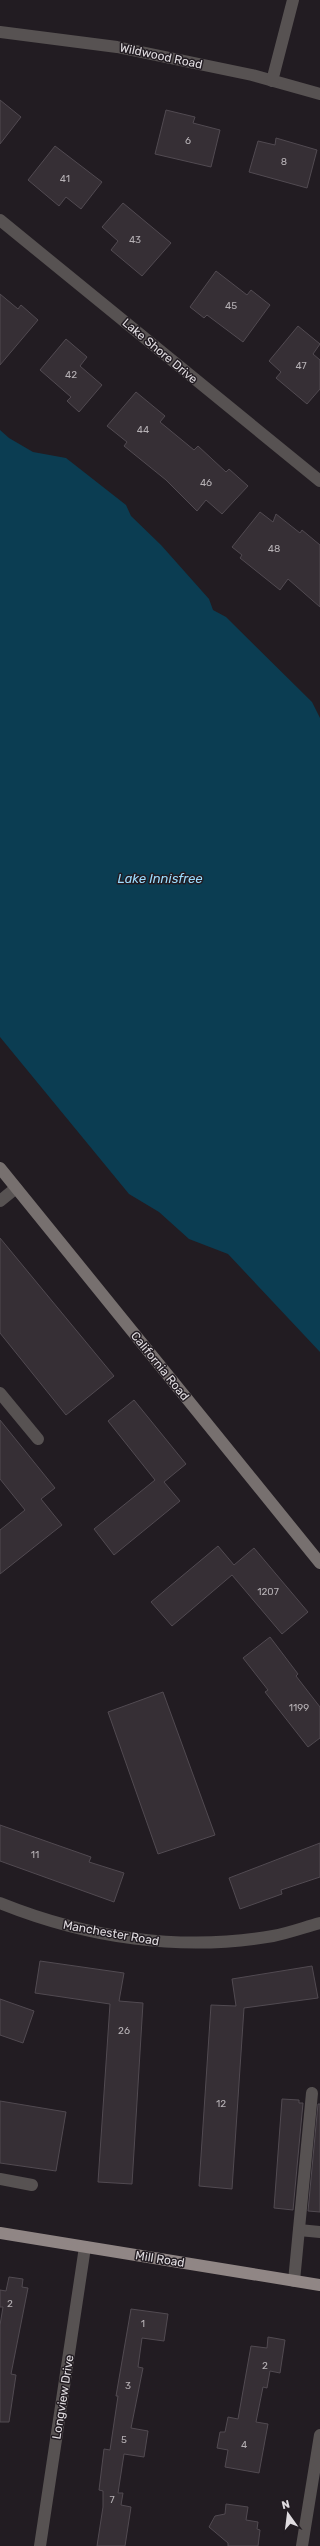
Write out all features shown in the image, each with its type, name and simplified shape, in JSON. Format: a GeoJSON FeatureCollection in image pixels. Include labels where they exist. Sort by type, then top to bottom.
{"type":"FeatureCollection","features":[{"type":"Feature","properties":{"kind":"main road","name":"California Road"},"geometry":{"type":"LineString","coordinates":[[0,1168],[320,1563]]}},
{"type":"Feature","properties":{"kind":"main road","name":"Mill Road"},"geometry":{"type":"LineString","coordinates":[[0,2233],[320,2286]]}},
{"type":"Feature","properties":{"kind":"street"},"geometry":{"type":"LineString","coordinates":[[272,81],[293,0]]}},
{"type":"Feature","properties":{"kind":"street","name":"Wildwood Road"},"geometry":{"type":"LineString","coordinates":[[0,32],[117,47],[272,81],[320,94]]}},
{"type":"Feature","properties":{"kind":"street","name":"Lake Shore Drive"},"geometry":{"type":"LineString","coordinates":[[0,220],[320,481]]}},
{"type":"Feature","properties":{"kind":"street"},"geometry":{"type":"LineString","coordinates":[[0,1201],[16,1188]]}},
{"type":"Feature","properties":{"kind":"street"},"geometry":{"type":"LineString","coordinates":[[0,1393],[38,1439]]}},
{"type":"Feature","properties":{"kind":"street","name":"Manchester Road"},"geometry":{"type":"LineString","coordinates":[[0,1903],[53,1923],[150,1942],[208,1943],[274,1936],[320,1923]]}},
{"type":"Feature","properties":{"kind":"street"},"geometry":{"type":"LineString","coordinates":[[294,2281],[312,2092]]}},
{"type":"Feature","properties":{"kind":"street"},"geometry":{"type":"LineString","coordinates":[[0,2179],[32,2185]]}},
{"type":"Feature","properties":{"kind":"street"},"geometry":{"type":"LineString","coordinates":[[299,2230],[320,2232]]}},
{"type":"Feature","properties":{"kind":"street","name":"Longview Drive"},"geometry":{"type":"LineString","coordinates":[[40,2546],[85,2247]]}},
{"type":"Feature","properties":{"kind":"street"},"geometry":{"type":"LineString","coordinates":[[302,2546],[320,2435]]}},
{"type":"Feature","properties":{"kind":"water","name":"Lake Innisfree"},"geometry":{"type":"Polygon","coordinates":[[[0,430],[9,438],[33,452],[66,458],[126,505],[131,516],[161,545],[209,599],[213,610],[226,617],[312,702],[320,718],[320,1352],[228,1254],[189,1239],[159,1212],[129,1194],[0,1037],[0,430]]]}},
{"type":"Feature","properties":{"kind":"building"},"geometry":{"type":"Polygon","coordinates":[[[0,100],[21,117],[0,144],[0,100]]]}},
{"type":"Feature","properties":{"kind":"building"},"geometry":{"type":"Polygon","coordinates":[[[166,110],[195,117],[193,123],[220,130],[211,167],[155,154],[166,110]]]}},
{"type":"Feature","properties":{"kind":"building"},"geometry":{"type":"Polygon","coordinates":[[[276,138],[317,150],[307,188],[249,172],[258,141],[275,145],[276,138]]]}},
{"type":"Feature","properties":{"kind":"building"},"geometry":{"type":"Polygon","coordinates":[[[55,146],[102,182],[81,209],[66,197],[59,206],[28,180],[55,146]]]}},
{"type":"Feature","properties":{"kind":"building"},"geometry":{"type":"Polygon","coordinates":[[[123,203],[171,243],[142,276],[111,250],[118,241],[102,227],[123,203]]]}},
{"type":"Feature","properties":{"kind":"building"},"geometry":{"type":"Polygon","coordinates":[[[216,271],[247,295],[251,290],[270,305],[243,342],[207,315],[204,318],[190,307],[216,271]]]}},
{"type":"Feature","properties":{"kind":"building"},"geometry":{"type":"Polygon","coordinates":[[[0,294],[18,309],[21,305],[38,320],[0,365],[0,294]]]}},
{"type":"Feature","properties":{"kind":"building"},"geometry":{"type":"Polygon","coordinates":[[[298,326],[320,344],[313,354],[320,360],[320,389],[307,404],[276,378],[281,372],[269,361],[298,326]]]}},
{"type":"Feature","properties":{"kind":"building"},"geometry":{"type":"Polygon","coordinates":[[[66,339],[87,357],[80,366],[102,385],[79,412],[67,401],[71,397],[40,370],[66,339]]]}},
{"type":"Feature","properties":{"kind":"building"},"geometry":{"type":"Polygon","coordinates":[[[136,392],[165,416],[160,422],[194,450],[198,446],[226,472],[229,469],[248,486],[222,514],[206,500],[197,511],[166,480],[124,446],[127,442],[107,426],[136,392]]]}},
{"type":"Feature","properties":{"kind":"building"},"geometry":{"type":"Polygon","coordinates":[[[260,512],[273,522],[276,514],[300,533],[302,530],[320,545],[320,607],[288,579],[280,590],[240,558],[242,555],[232,547],[260,512]]]}},
{"type":"Feature","properties":{"kind":"building"},"geometry":{"type":"Polygon","coordinates":[[[0,1238],[114,1376],[66,1415],[0,1333],[0,1238]]]}},
{"type":"Feature","properties":{"kind":"building"},"geometry":{"type":"Polygon","coordinates":[[[134,1400],[186,1464],[164,1482],[180,1501],[114,1555],[94,1529],[155,1480],[108,1421],[134,1400]]]}},
{"type":"Feature","properties":{"kind":"building"},"geometry":{"type":"Polygon","coordinates":[[[0,1420],[55,1488],[41,1499],[62,1525],[0,1574],[0,1530],[25,1510],[0,1479],[0,1420]]]}},
{"type":"Feature","properties":{"kind":"building"},"geometry":{"type":"Polygon","coordinates":[[[218,1546],[234,1565],[254,1548],[308,1612],[282,1634],[232,1575],[172,1626],[151,1602],[218,1546]]]}},
{"type":"Feature","properties":{"kind":"building"},"geometry":{"type":"Polygon","coordinates":[[[270,1637],[298,1674],[296,1676],[320,1707],[320,1738],[308,1747],[265,1692],[268,1690],[243,1658],[270,1637]]]}},
{"type":"Feature","properties":{"kind":"building"},"geometry":{"type":"Polygon","coordinates":[[[163,1692],[215,1835],[158,1854],[108,1712],[163,1692]]]}},
{"type":"Feature","properties":{"kind":"building"},"geometry":{"type":"Polygon","coordinates":[[[0,1825],[91,1857],[89,1862],[124,1873],[114,1902],[0,1861],[0,1825]]]}},
{"type":"Feature","properties":{"kind":"building"},"geometry":{"type":"Polygon","coordinates":[[[320,1843],[320,1877],[281,1890],[282,1894],[240,1909],[229,1878],[320,1843]]]}},
{"type":"Feature","properties":{"kind":"building"},"geometry":{"type":"Polygon","coordinates":[[[40,1961],[124,1973],[119,2001],[143,2003],[132,2184],[98,2182],[110,2004],[35,1993],[40,1961]]]}},
{"type":"Feature","properties":{"kind":"building"},"geometry":{"type":"Polygon","coordinates":[[[312,1966],[318,1998],[244,2008],[232,2189],[199,2186],[211,2005],[236,2006],[232,1979],[312,1966]]]}},
{"type":"Feature","properties":{"kind":"building"},"geometry":{"type":"Polygon","coordinates":[[[0,1999],[34,2011],[23,2043],[0,2035],[0,1999]]]}},
{"type":"Feature","properties":{"kind":"building"},"geometry":{"type":"Polygon","coordinates":[[[282,2099],[299,2100],[299,2103],[303,2103],[293,2210],[274,2208],[282,2099]]]}},
{"type":"Feature","properties":{"kind":"building"},"geometry":{"type":"Polygon","coordinates":[[[0,2101],[66,2112],[56,2171],[0,2163],[0,2101]]]}},
{"type":"Feature","properties":{"kind":"building"},"geometry":{"type":"Polygon","coordinates":[[[318,2104],[320,2104],[320,2212],[308,2211],[318,2104]]]}},
{"type":"Feature","properties":{"kind":"building"},"geometry":{"type":"Polygon","coordinates":[[[9,2277],[23,2279],[22,2287],[28,2288],[11,2374],[16,2375],[9,2422],[0,2422],[0,2325],[3,2307],[0,2307],[0,2290],[6,2291],[9,2277]]]}},
{"type":"Feature","properties":{"kind":"building"},"geometry":{"type":"Polygon","coordinates":[[[131,2309],[168,2314],[164,2341],[142,2338],[138,2367],[143,2368],[131,2428],[148,2431],[144,2457],[124,2454],[118,2493],[123,2493],[121,2505],[131,2507],[125,2546],[97,2546],[103,2507],[103,2491],[99,2490],[104,2449],[110,2450],[118,2396],[116,2396],[131,2309]]]}},
{"type":"Feature","properties":{"kind":"building"},"geometry":{"type":"Polygon","coordinates":[[[268,2337],[285,2340],[280,2373],[270,2371],[267,2388],[263,2387],[256,2422],[268,2424],[259,2473],[225,2467],[228,2450],[217,2448],[220,2432],[225,2432],[228,2417],[238,2419],[251,2346],[267,2348],[268,2337]]]}},
{"type":"Feature","properties":{"kind":"building"},"geometry":{"type":"Polygon","coordinates":[[[226,2504],[248,2507],[246,2520],[258,2522],[257,2529],[260,2530],[258,2546],[228,2546],[228,2543],[209,2527],[215,2516],[225,2514],[226,2504]]]}}]}
